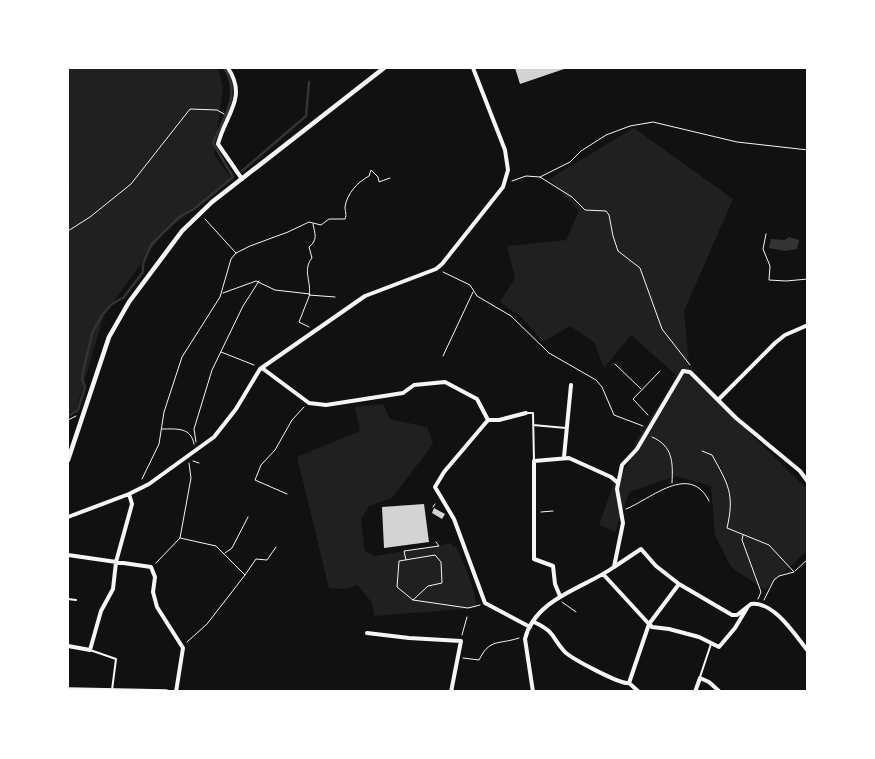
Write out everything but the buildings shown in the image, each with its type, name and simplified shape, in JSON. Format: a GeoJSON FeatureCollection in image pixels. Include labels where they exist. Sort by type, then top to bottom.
{"type":"FeatureCollection","features":[{"type":"Feature","properties":{"kind":"main road"},"geometry":{"type":"LineString","coordinates":[[68,690],[166,692]]}},
{"type":"Feature","properties":{"kind":"street"},"geometry":{"type":"LineString","coordinates":[[228,68],[235,79],[237,92],[218,144],[242,179]]}},
{"type":"Feature","properties":{"kind":"street"},"geometry":{"type":"LineString","coordinates":[[68,460],[102,355],[118,321],[167,250],[199,213],[384,68]]}},
{"type":"Feature","properties":{"kind":"street"},"geometry":{"type":"LineString","coordinates":[[68,517],[143,488],[214,437],[223,428],[261,369],[365,296],[436,269],[479,219],[506,181],[508,162],[505,150],[473,68]]}},
{"type":"Feature","properties":{"kind":"street"},"geometry":{"type":"LineString","coordinates":[[718,400],[774,344],[785,335],[808,325]]}},
{"type":"Feature","properties":{"kind":"street"},"geometry":{"type":"LineString","coordinates":[[261,369],[309,403],[336,404],[403,393],[414,385],[445,382],[477,399],[488,420]]}},
{"type":"Feature","properties":{"kind":"street"},"geometry":{"type":"LineString","coordinates":[[614,567],[622,535],[618,483],[622,465],[637,449],[683,371],[690,372],[718,400],[800,472],[808,482]]}},
{"type":"Feature","properties":{"kind":"street"},"geometry":{"type":"LineString","coordinates":[[564,457],[571,385]]}},
{"type":"Feature","properties":{"kind":"street"},"geometry":{"type":"LineString","coordinates":[[526,413],[500,420],[488,420],[444,472],[436,487],[454,519],[485,603],[530,627]]}},
{"type":"Feature","properties":{"kind":"street"},"geometry":{"type":"LineString","coordinates":[[559,598],[553,566],[534,559],[534,461],[564,457],[578,461],[618,483]]}},
{"type":"Feature","properties":{"kind":"street"},"geometry":{"type":"LineString","coordinates":[[68,646],[90,650],[101,611],[112,589],[116,562],[132,504],[129,494]]}},
{"type":"Feature","properties":{"kind":"street"},"geometry":{"type":"LineString","coordinates":[[533,692],[526,636],[530,627],[559,598],[603,574],[641,549],[656,566],[679,584],[728,614],[737,615],[751,604],[762,606],[780,618],[808,651]]}},
{"type":"Feature","properties":{"kind":"street"},"geometry":{"type":"LineString","coordinates":[[68,555],[151,567],[155,577],[153,592],[156,607],[182,646],[176,692]]}},
{"type":"Feature","properties":{"kind":"street"},"geometry":{"type":"LineString","coordinates":[[603,574],[652,627],[669,629],[699,638],[719,647],[735,628],[747,608]]}},
{"type":"Feature","properties":{"kind":"street"},"geometry":{"type":"LineString","coordinates":[[629,682],[649,624],[679,584]]}},
{"type":"Feature","properties":{"kind":"street"},"geometry":{"type":"LineString","coordinates":[[534,622],[545,627],[556,637],[564,652],[613,680],[624,684],[629,682]]}},
{"type":"Feature","properties":{"kind":"street"},"geometry":{"type":"LineString","coordinates":[[367,632],[409,638],[461,641],[451,692]]}},
{"type":"Feature","properties":{"kind":"street"},"geometry":{"type":"LineString","coordinates":[[695,692],[700,678],[709,682],[720,692]]}},
{"type":"Feature","properties":{"kind":"street"},"geometry":{"type":"LineString","coordinates":[[629,682],[639,692]]}},
{"type":"Feature","properties":{"kind":"lane"},"geometry":{"type":"LineString","coordinates":[[526,413],[533,413],[534,461]]}},
{"type":"Feature","properties":{"kind":"lane"},"geometry":{"type":"LineString","coordinates":[[533,425],[566,428]]}},
{"type":"Feature","properties":{"kind":"lane"},"geometry":{"type":"LineString","coordinates":[[68,599],[76,600]]}},
{"type":"Feature","properties":{"kind":"lane"},"geometry":{"type":"LineString","coordinates":[[700,678],[711,644]]}},
{"type":"Feature","properties":{"kind":"lane"},"geometry":{"type":"LineString","coordinates":[[90,650],[116,660],[112,691]]}},
{"type":"Feature","properties":{"kind":"path"},"geometry":{"type":"LineString","coordinates":[[68,231],[90,217],[131,184],[190,109],[217,110],[222,113]]}},
{"type":"Feature","properties":{"kind":"path"},"geometry":{"type":"LineString","coordinates":[[540,177],[570,162],[581,151],[606,135],[635,125],[653,122],[737,142],[808,150]]}},
{"type":"Feature","properties":{"kind":"path"},"geometry":{"type":"LineString","coordinates":[[143,488],[142,479],[156,452],[164,412],[182,357],[222,293],[228,266],[236,252],[309,222],[321,225],[329,219],[345,219],[345,208],[354,187],[362,179],[369,176],[371,170],[378,177],[379,182],[390,178]]}},
{"type":"Feature","properties":{"kind":"path"},"geometry":{"type":"LineString","coordinates":[[506,181],[510,182],[526,176],[540,177],[572,197],[585,210],[606,211],[609,214],[618,251],[640,268],[662,329],[690,365]]}},
{"type":"Feature","properties":{"kind":"path"},"geometry":{"type":"LineString","coordinates":[[199,213],[236,252]]}},
{"type":"Feature","properties":{"kind":"path"},"geometry":{"type":"LineString","coordinates":[[313,223],[316,237],[309,246],[312,258],[309,261],[307,279],[311,288],[299,322],[314,331]]}},
{"type":"Feature","properties":{"kind":"path"},"geometry":{"type":"LineString","coordinates":[[766,234],[763,250],[770,266],[769,280],[808,279]]}},
{"type":"Feature","properties":{"kind":"path"},"geometry":{"type":"LineString","coordinates":[[436,269],[470,285],[473,292],[517,321],[549,353],[596,380],[602,387],[614,415],[649,428]]}},
{"type":"Feature","properties":{"kind":"path"},"geometry":{"type":"LineString","coordinates":[[222,293],[253,281],[259,281],[275,290],[335,297]]}},
{"type":"Feature","properties":{"kind":"path"},"geometry":{"type":"LineString","coordinates":[[195,451],[194,429],[203,393],[220,352],[243,306],[259,281]]}},
{"type":"Feature","properties":{"kind":"path"},"geometry":{"type":"LineString","coordinates":[[443,356],[473,292]]}},
{"type":"Feature","properties":{"kind":"path"},"geometry":{"type":"LineString","coordinates":[[220,352],[261,369]]}},
{"type":"Feature","properties":{"kind":"path"},"geometry":{"type":"LineString","coordinates":[[615,364],[642,389]]}},
{"type":"Feature","properties":{"kind":"path"},"geometry":{"type":"LineString","coordinates":[[654,418],[646,413],[633,399],[660,371]]}},
{"type":"Feature","properties":{"kind":"path"},"geometry":{"type":"LineString","coordinates":[[287,494],[255,480],[266,458],[275,450],[292,420],[309,403]]}},
{"type":"Feature","properties":{"kind":"path"},"geometry":{"type":"LineString","coordinates":[[161,428],[186,430],[192,435],[195,445]]}},
{"type":"Feature","properties":{"kind":"path"},"geometry":{"type":"LineString","coordinates":[[646,434],[664,443],[669,449],[673,465],[672,484]]}},
{"type":"Feature","properties":{"kind":"path"},"geometry":{"type":"LineString","coordinates":[[702,451],[712,455],[729,485],[731,510],[727,528],[769,545],[794,572]]}},
{"type":"Feature","properties":{"kind":"path"},"geometry":{"type":"LineString","coordinates":[[151,567],[152,564],[160,561],[180,538],[191,478],[189,460]]}},
{"type":"Feature","properties":{"kind":"path"},"geometry":{"type":"LineString","coordinates":[[621,511],[672,484],[703,490],[709,501]]}},
{"type":"Feature","properties":{"kind":"path"},"geometry":{"type":"LineString","coordinates":[[535,512],[553,511]]}},
{"type":"Feature","properties":{"kind":"path"},"geometry":{"type":"LineString","coordinates":[[224,554],[232,548],[248,517]]}},
{"type":"Feature","properties":{"kind":"path"},"geometry":{"type":"LineString","coordinates":[[743,535],[742,540],[761,592],[756,604]]}},
{"type":"Feature","properties":{"kind":"path"},"geometry":{"type":"LineString","coordinates":[[180,538],[216,546],[245,575]]}},
{"type":"Feature","properties":{"kind":"path"},"geometry":{"type":"LineString","coordinates":[[406,560],[404,551],[439,546],[436,542]]}},
{"type":"Feature","properties":{"kind":"path"},"geometry":{"type":"LineString","coordinates":[[182,646],[207,624],[256,559],[267,560],[276,547]]}},
{"type":"Feature","properties":{"kind":"path"},"geometry":{"type":"LineString","coordinates":[[413,600],[428,586],[442,583],[441,562],[435,555],[399,561],[397,587],[413,600],[468,608],[485,603]]}},
{"type":"Feature","properties":{"kind":"path"},"geometry":{"type":"LineString","coordinates":[[762,606],[774,580],[779,576],[794,572],[808,559]]}},
{"type":"Feature","properties":{"kind":"path"},"geometry":{"type":"LineString","coordinates":[[559,598],[576,612]]}},
{"type":"Feature","properties":{"kind":"path"},"geometry":{"type":"LineString","coordinates":[[461,641],[466,617]]}},
{"type":"Feature","properties":{"kind":"path"},"geometry":{"type":"LineString","coordinates":[[457,658],[478,660],[484,649],[490,644],[526,636]]}},
{"type":"Feature","properties":{"kind":"shaded area"},"geometry":{"type":"Polygon","coordinates":[[[68,68],[218,68],[223,89],[214,154],[232,180],[162,234],[104,315],[76,410],[68,413],[68,194],[70,190],[68,188],[68,68]]]}},
{"type":"Feature","properties":{"kind":"shaded area"},"geometry":{"type":"Polygon","coordinates":[[[634,128],[733,199],[684,311],[690,374],[807,489],[807,551],[765,590],[731,567],[715,535],[711,486],[676,476],[629,492],[615,532],[599,525],[613,485],[628,465],[635,443],[677,376],[631,335],[604,368],[594,342],[570,326],[543,342],[521,317],[500,302],[515,278],[507,246],[566,240],[579,211],[549,179],[634,128]]]}},
{"type":"Feature","properties":{"kind":"shaded area"},"geometry":{"type":"Polygon","coordinates":[[[789,237],[799,240],[797,249],[785,251],[769,248],[771,239],[785,240],[789,237]]]}},
{"type":"Feature","properties":{"kind":"shaded area"},"geometry":{"type":"Polygon","coordinates":[[[383,404],[390,419],[427,427],[433,444],[392,498],[369,506],[361,520],[365,551],[375,556],[452,543],[452,547],[456,546],[466,568],[477,608],[374,616],[372,603],[358,585],[345,589],[329,588],[297,457],[360,431],[355,407],[383,404]]]}},
{"type":"Feature","properties":{"kind":"waterway"},"geometry":{"type":"LineString","coordinates":[[68,416],[78,410],[85,387],[82,379],[93,331],[103,314],[112,304],[124,297],[143,272],[143,264],[151,245],[179,217],[194,209],[233,177],[213,143],[226,114],[231,96],[229,77],[224,68]]}},
{"type":"Feature","properties":{"kind":"waterway"},"geometry":{"type":"LineString","coordinates":[[242,171],[306,116],[309,82]]}}]}
